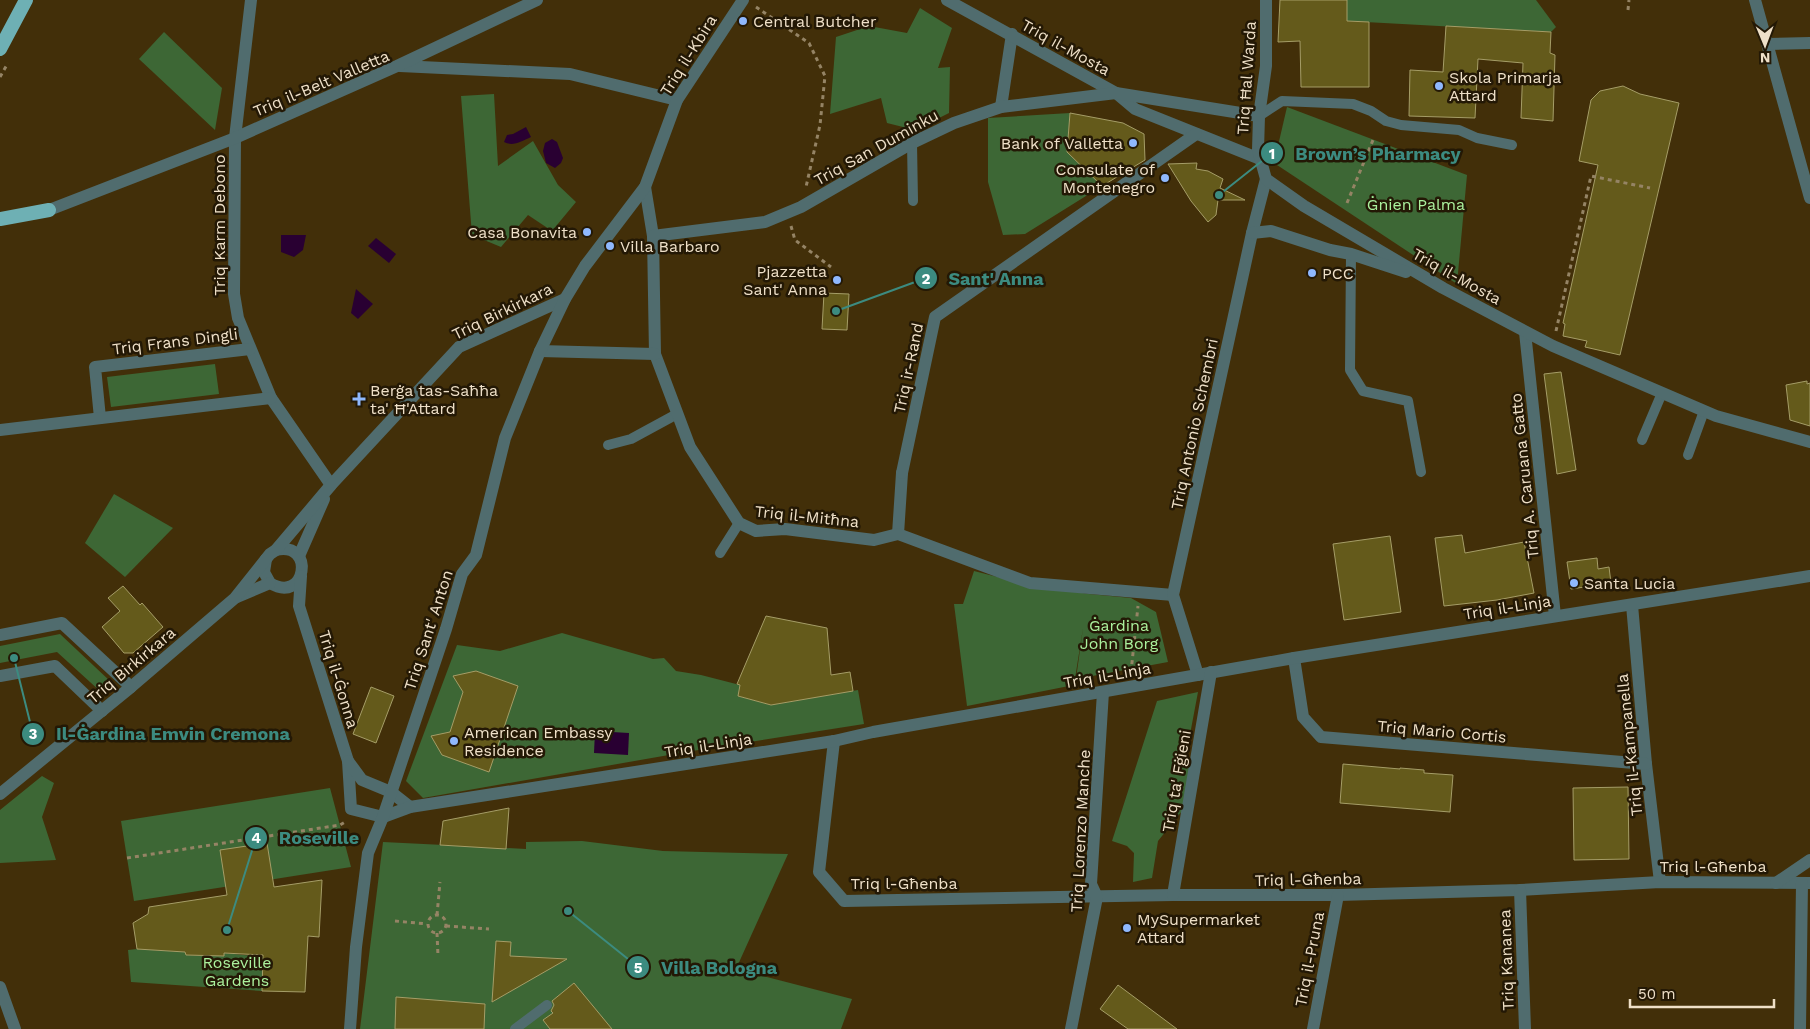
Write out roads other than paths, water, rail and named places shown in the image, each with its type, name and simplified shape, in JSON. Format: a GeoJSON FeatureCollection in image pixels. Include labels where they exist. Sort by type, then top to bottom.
{"type":"FeatureCollection","features":[{"type":"Feature","properties":{"kind":"highway"},"geometry":{"type":"LineString","coordinates":[[0,49],[26,0]]}},
{"type":"Feature","properties":{"kind":"highway"},"geometry":{"type":"LineString","coordinates":[[0,211],[50,210]]}},
{"type":"Feature","properties":{"kind":"highway"},"geometry":{"type":"LineString","coordinates":[[0,218],[50,210]]}},
{"type":"Feature","properties":{"kind":"street","name":"Triq Karm Debono"},"geometry":{"type":"LineString","coordinates":[[251,0],[235,138],[234,294],[238,318],[271,398],[331,485]]}},
{"type":"Feature","properties":{"kind":"street"},"geometry":{"type":"LineString","coordinates":[[397,66],[537,0]]}},
{"type":"Feature","properties":{"kind":"street","name":"Triq il-Mosta"},"geometry":{"type":"LineString","coordinates":[[948,0],[963,4],[1116,94],[1135,108],[1260,159]]}},
{"type":"Feature","properties":{"kind":"street","name":"Triq Ħal Warda"},"geometry":{"type":"LineString","coordinates":[[1260,159],[1259,116],[1266,66],[1266,0]]}},
{"type":"Feature","properties":{"kind":"street"},"geometry":{"type":"LineString","coordinates":[[1755,0],[1810,198]]}},
{"type":"Feature","properties":{"kind":"street","name":"Triq il-Kbira"},"geometry":{"type":"LineString","coordinates":[[644,187],[677,100],[749,3]]}},
{"type":"Feature","properties":{"kind":"street"},"geometry":{"type":"LineString","coordinates":[[1001,107],[1012,34]]}},
{"type":"Feature","properties":{"kind":"street"},"geometry":{"type":"LineString","coordinates":[[1768,44],[1810,43]]}},
{"type":"Feature","properties":{"kind":"street","name":"Triq il-Belt Valletta"},"geometry":{"type":"LineString","coordinates":[[50,210],[235,138],[397,66],[570,74],[677,100]]}},
{"type":"Feature","properties":{"kind":"street","name":"Triq il-Mosta"},"geometry":{"type":"LineString","coordinates":[[1116,94],[1259,116]]}},
{"type":"Feature","properties":{"kind":"street","name":"Triq San Duminku"},"geometry":{"type":"LineString","coordinates":[[653,236],[765,222],[801,207],[912,143],[954,123],[1001,107],[1116,94]]}},
{"type":"Feature","properties":{"kind":"street","name":"Triq ir-Rand"},"geometry":{"type":"LineString","coordinates":[[898,534],[902,473],[935,317],[1196,134]]}},
{"type":"Feature","properties":{"kind":"street"},"geometry":{"type":"LineString","coordinates":[[1260,159],[1266,179]]}},
{"type":"Feature","properties":{"kind":"street","name":"Triq il-Mosta"},"geometry":{"type":"LineString","coordinates":[[1266,179],[1304,206],[1429,280],[1553,346],[1716,416],[1810,442]]}},
{"type":"Feature","properties":{"kind":"street","name":"Triq Antonio Schembri"},"geometry":{"type":"LineString","coordinates":[[1198,674],[1173,595],[1252,233],[1266,179]]}},
{"type":"Feature","properties":{"kind":"street","name":"Triq il-Mitħna"},"geometry":{"type":"LineString","coordinates":[[644,187],[653,236],[654,354],[690,447],[739,523],[756,531],[785,529],[874,540],[898,534]]}},
{"type":"Feature","properties":{"kind":"street","name":"Triq Sant' Anton"},"geometry":{"type":"LineString","coordinates":[[350,1029],[356,946],[368,853],[383,817],[446,629],[462,574],[476,554],[505,438],[540,351],[565,298],[585,266],[644,187]]}},
{"type":"Feature","properties":{"kind":"street"},"geometry":{"type":"LineString","coordinates":[[1252,233],[1271,231],[1330,250],[1351,254],[1429,280]]}},
{"type":"Feature","properties":{"kind":"street","name":"Triq Birkirkara"},"geometry":{"type":"LineString","coordinates":[[0,794],[131,687],[235,598],[331,485],[459,347],[565,298]]}},
{"type":"Feature","properties":{"kind":"street","name":"Triq A. Caruana Gatto"},"geometry":{"type":"LineString","coordinates":[[1525,332],[1555,616]]}},
{"type":"Feature","properties":{"kind":"street","name":"Triq Frans Dingli"},"geometry":{"type":"LineString","coordinates":[[100,418],[95,367],[250,349]]}},
{"type":"Feature","properties":{"kind":"street"},"geometry":{"type":"LineString","coordinates":[[540,351],[654,354]]}},
{"type":"Feature","properties":{"kind":"street"},"geometry":{"type":"LineString","coordinates":[[0,430],[271,398]]}},
{"type":"Feature","properties":{"kind":"street","name":"Triq Birkirkara"},"geometry":{"type":"LineString","coordinates":[[301,576],[303,568],[299,556],[331,485]]}},
{"type":"Feature","properties":{"kind":"street"},"geometry":{"type":"LineString","coordinates":[[898,534],[1030,583],[1173,595]]}},
{"type":"Feature","properties":{"kind":"street"},"geometry":{"type":"LineString","coordinates":[[299,556],[288,550],[271,554],[264,572],[270,583],[283,588],[295,585],[301,576]]}},
{"type":"Feature","properties":{"kind":"street","name":"Triq il-Ġonna"},"geometry":{"type":"LineString","coordinates":[[301,576],[299,606],[348,761],[351,808],[383,817]]}},
{"type":"Feature","properties":{"kind":"street","name":"Triq il-Linja"},"geometry":{"type":"LineString","coordinates":[[383,817],[410,807],[834,742],[873,732],[1130,688],[1198,674],[1810,576]]}},
{"type":"Feature","properties":{"kind":"street","name":"Triq Birkirkara"},"geometry":{"type":"LineString","coordinates":[[235,598],[270,583]]}},
{"type":"Feature","properties":{"kind":"street","name":"Triq il-Ġonna"},"geometry":{"type":"LineString","coordinates":[[283,588],[299,606]]}},
{"type":"Feature","properties":{"kind":"street","name":"Triq il-Kampanella"},"geometry":{"type":"LineString","coordinates":[[1632,605],[1646,764],[1660,882]]}},
{"type":"Feature","properties":{"kind":"street"},"geometry":{"type":"LineString","coordinates":[[0,636],[62,623],[131,687]]}},
{"type":"Feature","properties":{"kind":"street","name":"Triq Mario Cortis"},"geometry":{"type":"LineString","coordinates":[[1294,658],[1303,717],[1321,737],[1646,764]]}},
{"type":"Feature","properties":{"kind":"street"},"geometry":{"type":"LineString","coordinates":[[0,676],[55,666],[102,711]]}},
{"type":"Feature","properties":{"kind":"street","name":"Triq ta' Fġieni"},"geometry":{"type":"LineString","coordinates":[[1173,896],[1211,672]]}},
{"type":"Feature","properties":{"kind":"street","name":"Triq Lorenzo Manche"},"geometry":{"type":"LineString","coordinates":[[1071,1029],[1096,897],[1091,884],[1103,692]]}},
{"type":"Feature","properties":{"kind":"street","name":"Triq l-Għenba"},"geometry":{"type":"LineString","coordinates":[[834,742],[819,872],[844,900],[1338,895],[1520,890],[1660,882],[1806,883]]}},
{"type":"Feature","properties":{"kind":"street","name":"Triq il-Ġonna"},"geometry":{"type":"LineString","coordinates":[[348,761],[362,780],[391,792]]}},
{"type":"Feature","properties":{"kind":"street"},"geometry":{"type":"LineString","coordinates":[[391,792],[410,807]]}},
{"type":"Feature","properties":{"kind":"street"},"geometry":{"type":"LineString","coordinates":[[1776,883],[1810,860]]}},
{"type":"Feature","properties":{"kind":"street"},"geometry":{"type":"LineString","coordinates":[[1800,1029],[1806,883]]}},
{"type":"Feature","properties":{"kind":"street","name":"Triq Kananea"},"geometry":{"type":"LineString","coordinates":[[1520,890],[1525,1029]]}},
{"type":"Feature","properties":{"kind":"street","name":"Triq il-Pruna"},"geometry":{"type":"LineString","coordinates":[[1313,1029],[1338,895]]}},
{"type":"Feature","properties":{"kind":"street"},"geometry":{"type":"LineString","coordinates":[[0,987],[14,1029]]}},
{"type":"Feature","properties":{"kind":"lane"},"geometry":{"type":"LineString","coordinates":[[1259,116],[1282,101],[1352,104],[1371,111],[1386,122],[1459,130],[1477,138],[1512,144]]}},
{"type":"Feature","properties":{"kind":"lane"},"geometry":{"type":"LineString","coordinates":[[912,143],[913,201]]}},
{"type":"Feature","properties":{"kind":"lane"},"geometry":{"type":"LineString","coordinates":[[1351,254],[1350,370],[1363,391],[1408,401],[1421,472]]}},
{"type":"Feature","properties":{"kind":"lane"},"geometry":{"type":"LineString","coordinates":[[1642,440],[1662,393]]}},
{"type":"Feature","properties":{"kind":"lane"},"geometry":{"type":"LineString","coordinates":[[1688,454],[1704,411]]}},
{"type":"Feature","properties":{"kind":"lane"},"geometry":{"type":"LineString","coordinates":[[608,445],[632,439],[677,414]]}},
{"type":"Feature","properties":{"kind":"lane"},"geometry":{"type":"LineString","coordinates":[[720,553],[739,523]]}},
{"type":"Feature","properties":{"kind":"lane"},"geometry":{"type":"LineString","coordinates":[[515,1029],[547,1005]]}},
{"type":"Feature","properties":{"kind":"place","name":"Central Butcher"},"geometry":{"type":"Point","coordinates":[743,21]}},
{"type":"Feature","properties":{"kind":"place","name":"Skola Primarja Attard"},"geometry":{"type":"Point","coordinates":[1439,86]}},
{"type":"Feature","properties":{"kind":"place","name":"Bank of Valletta"},"geometry":{"type":"Point","coordinates":[1133,143]}},
{"type":"Feature","properties":{"kind":"place","name":"Consulate of Montenegro"},"geometry":{"type":"Point","coordinates":[1165,178]}},
{"type":"Feature","properties":{"kind":"place","name":"Brown’s Pharmacy"},"geometry":{"type":"Point","coordinates":[1219,195]}},
{"type":"Feature","properties":{"kind":"place","name":"Casa Bonavita"},"geometry":{"type":"Point","coordinates":[587,232]}},
{"type":"Feature","properties":{"kind":"place","name":"Villa Barbaro"},"geometry":{"type":"Point","coordinates":[610,246]}},
{"type":"Feature","properties":{"kind":"place","name":"PCC"},"geometry":{"type":"Point","coordinates":[1312,273]}},
{"type":"Feature","properties":{"kind":"place","name":"Pjazzetta Sant' Anna"},"geometry":{"type":"Point","coordinates":[837,280]}},
{"type":"Feature","properties":{"kind":"place","name":"Sant' Anna"},"geometry":{"type":"Point","coordinates":[836,311]}},
{"type":"Feature","properties":{"kind":"place","name":"Berġa tas-Saħħa ta' Ħ'Attard"},"geometry":{"type":"Point","coordinates":[359,399]}},
{"type":"Feature","properties":{"kind":"place","name":"Santa Lucia"},"geometry":{"type":"Point","coordinates":[1574,583]}},
{"type":"Feature","properties":{"kind":"place","name":"Il-Ġardina Emvin Cremona"},"geometry":{"type":"Point","coordinates":[14,658]}},
{"type":"Feature","properties":{"kind":"place","name":"American Embassy Residence"},"geometry":{"type":"Point","coordinates":[454,741]}},
{"type":"Feature","properties":{"kind":"place","name":"Villa Bologna"},"geometry":{"type":"Point","coordinates":[568,911]}},
{"type":"Feature","properties":{"kind":"place","name":"MySupermarket Attard"},"geometry":{"type":"Point","coordinates":[1127,928]}},
{"type":"Feature","properties":{"kind":"place","name":"Roseville"},"geometry":{"type":"Point","coordinates":[227,930]}},
{"type":"Feature","properties":{"kind":"park label","name":"Ġnien Palma"},"geometry":{"type":"Point","coordinates":[1416,204]}},
{"type":"Feature","properties":{"kind":"park label","name":"Ġardina John Borg"},"geometry":{"type":"Point","coordinates":[1119,634]}},
{"type":"Feature","properties":{"kind":"park label","name":"Roseville Gardens"},"geometry":{"type":"Point","coordinates":[237,971]}}]}
